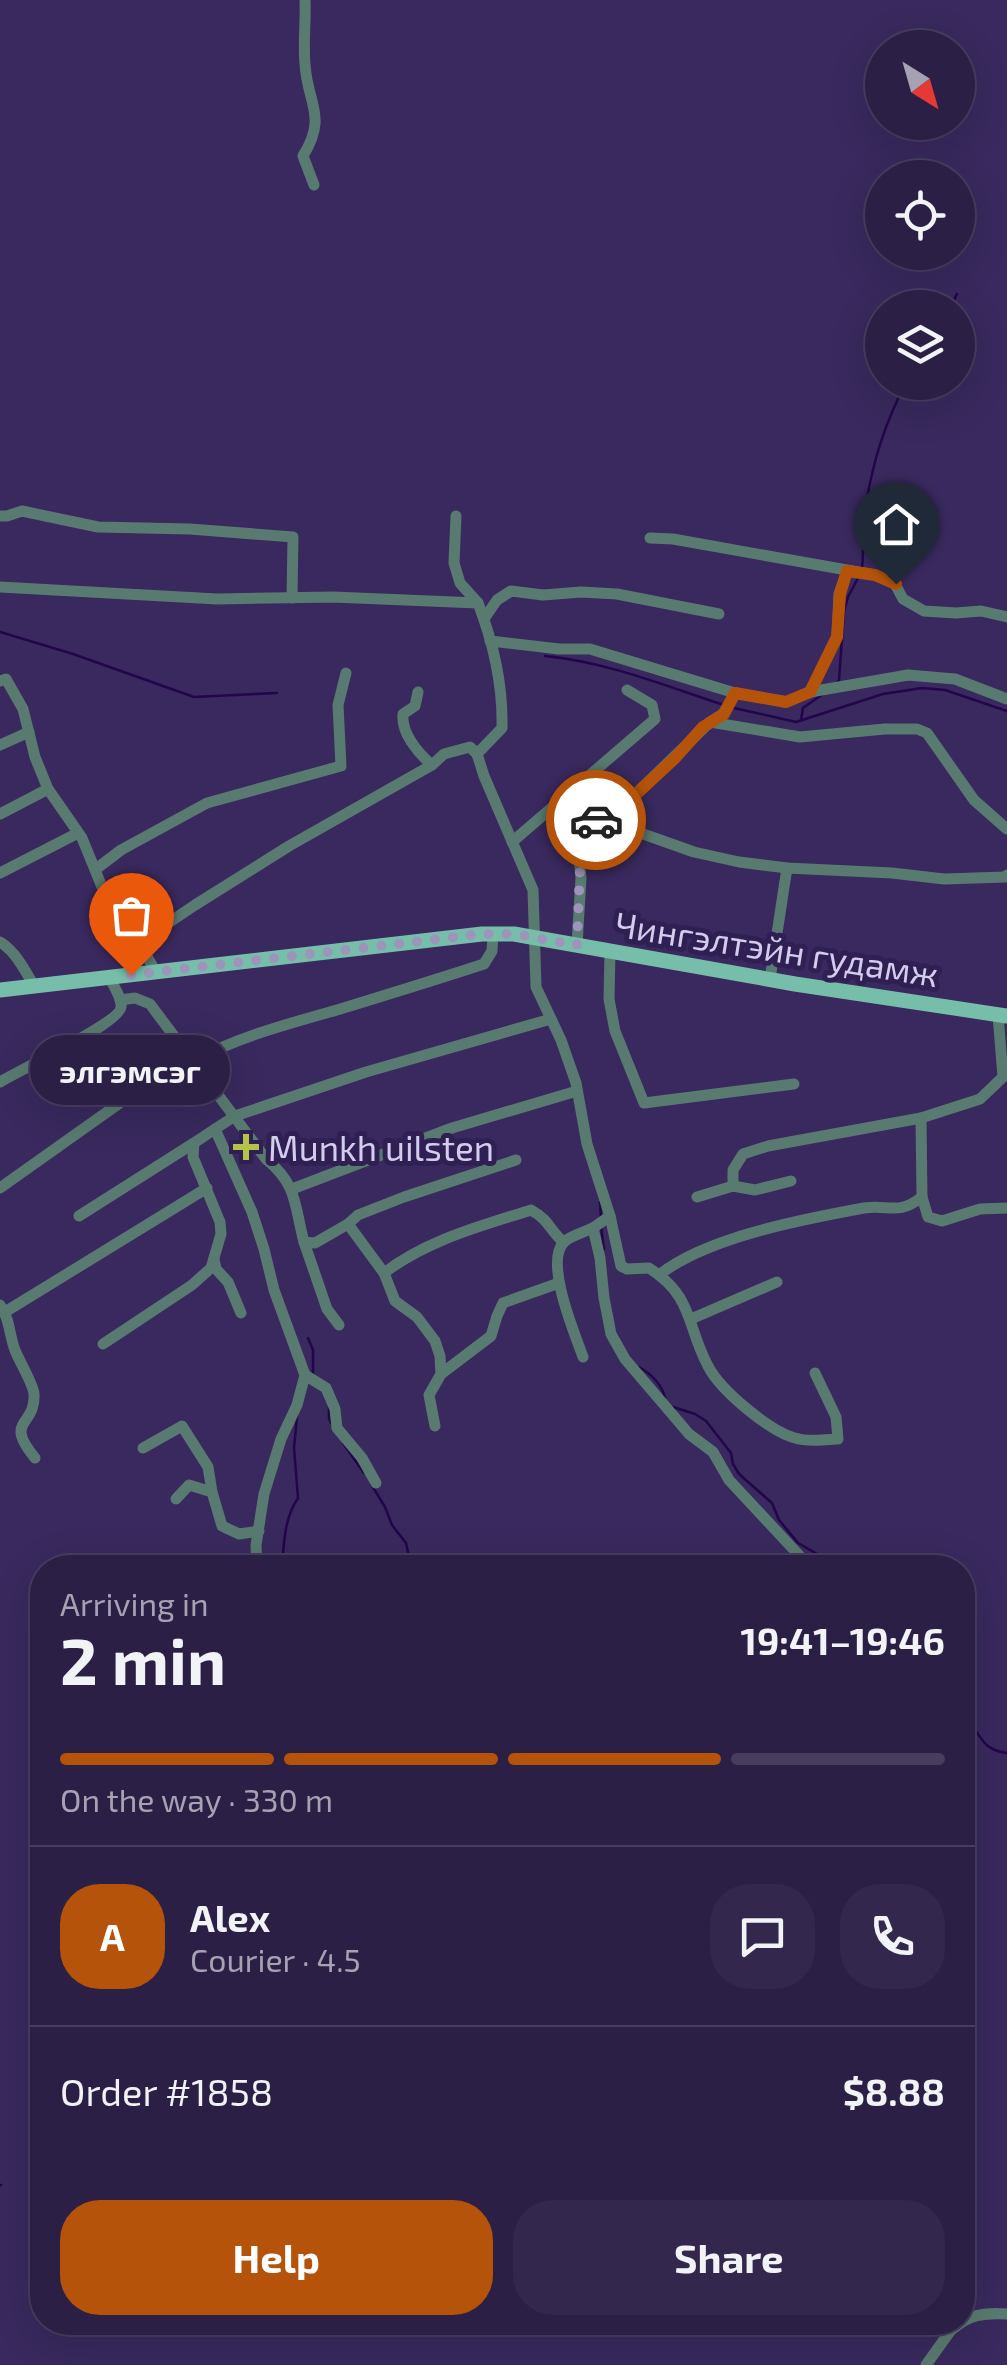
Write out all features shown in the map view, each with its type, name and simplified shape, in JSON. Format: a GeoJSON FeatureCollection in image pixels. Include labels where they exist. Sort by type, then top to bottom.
{"type":"FeatureCollection","features":[{"type":"Feature","properties":{"kind":"main road","name":"Чингэлтэйн гудамж"},"geometry":{"type":"LineString","coordinates":[[0,990],[514,934],[770,980],[1003,1016]]}},
{"type":"Feature","properties":{"kind":"street"},"geometry":{"type":"LineString","coordinates":[[305,0],[305,68],[316,115],[313,139],[303,156],[314,185]]}},
{"type":"Feature","properties":{"kind":"street"},"geometry":{"type":"LineString","coordinates":[[0,516],[22,510],[98,527],[294,537],[292,598]]}},
{"type":"Feature","properties":{"kind":"street"},"geometry":{"type":"LineString","coordinates":[[456,516],[454,563],[460,583],[478,603],[484,619],[503,709],[502,728],[477,754]]}},
{"type":"Feature","properties":{"kind":"street"},"geometry":{"type":"LineString","coordinates":[[650,538],[875,575],[896,584],[903,599],[924,611],[980,611],[1007,616]]}},
{"type":"Feature","properties":{"kind":"street"},"geometry":{"type":"LineString","coordinates":[[810,692],[837,637],[840,594],[847,571]]}},
{"type":"Feature","properties":{"kind":"street"},"geometry":{"type":"LineString","coordinates":[[0,587],[217,599],[478,603]]}},
{"type":"Feature","properties":{"kind":"street"},"geometry":{"type":"LineString","coordinates":[[484,619],[497,600],[511,592],[542,596],[617,594],[719,614]]}},
{"type":"Feature","properties":{"kind":"street"},"geometry":{"type":"LineString","coordinates":[[490,641],[590,649],[735,693],[786,702],[810,692],[908,675],[955,679],[1007,699]]}},
{"type":"Feature","properties":{"kind":"street"},"geometry":{"type":"LineString","coordinates":[[96,869],[121,850],[207,803],[342,766],[338,704],[346,673]]}},
{"type":"Feature","properties":{"kind":"street"},"geometry":{"type":"LineString","coordinates":[[0,681],[6,679],[15,692],[48,789],[78,833],[102,888],[156,972]]}},
{"type":"Feature","properties":{"kind":"street"},"geometry":{"type":"LineString","coordinates":[[512,842],[655,719],[652,706],[627,690]]}},
{"type":"Feature","properties":{"kind":"street"},"geometry":{"type":"LineString","coordinates":[[418,692],[415,706],[402,714],[402,722],[421,756],[432,765]]}},
{"type":"Feature","properties":{"kind":"street"},"geometry":{"type":"LineString","coordinates":[[577,945],[579,858],[585,832],[593,822],[620,809],[710,722],[724,714],[735,693]]}},
{"type":"Feature","properties":{"kind":"street"},"geometry":{"type":"LineString","coordinates":[[710,722],[800,737],[917,729],[927,734],[974,800],[1007,829]]}},
{"type":"Feature","properties":{"kind":"street"},"geometry":{"type":"LineString","coordinates":[[0,745],[29,732]]}},
{"type":"Feature","properties":{"kind":"street"},"geometry":{"type":"LineString","coordinates":[[144,950],[148,936],[289,846],[432,765],[444,754],[470,747],[477,754],[533,890],[536,988],[577,1091],[587,1144],[621,1266],[649,1268],[678,1292],[708,1367],[759,1420],[798,1439],[838,1439],[836,1417],[815,1373]]}},
{"type":"Feature","properties":{"kind":"street"},"geometry":{"type":"LineString","coordinates":[[0,814],[48,789]]}},
{"type":"Feature","properties":{"kind":"street"},"geometry":{"type":"LineString","coordinates":[[593,822],[632,830],[694,852],[787,868],[892,872],[944,879],[1007,875]]}},
{"type":"Feature","properties":{"kind":"street"},"geometry":{"type":"LineString","coordinates":[[0,873],[78,833]]}},
{"type":"Feature","properties":{"kind":"street"},"geometry":{"type":"LineString","coordinates":[[770,980],[787,868]]}},
{"type":"Feature","properties":{"kind":"street"},"geometry":{"type":"LineString","coordinates":[[192,1062],[280,1026],[484,964],[492,951],[493,934]]}},
{"type":"Feature","properties":{"kind":"street"},"geometry":{"type":"LineString","coordinates":[[0,942],[12,952],[34,986]]}},
{"type":"Feature","properties":{"kind":"street"},"geometry":{"type":"LineString","coordinates":[[610,951],[609,999],[615,1031],[644,1103],[794,1084]]}},
{"type":"Feature","properties":{"kind":"street"},"geometry":{"type":"LineString","coordinates":[[0,1082],[90,1034],[121,1011],[109,977]]}},
{"type":"Feature","properties":{"kind":"street"},"geometry":{"type":"LineString","coordinates":[[120,1000],[145,1001],[266,1159],[281,1171],[292,1189],[326,1309],[339,1325]]}},
{"type":"Feature","properties":{"kind":"street"},"geometry":{"type":"LineString","coordinates":[[733,1186],[732,1170],[743,1154],[921,1118],[980,1099],[1003,1077],[1003,1016]]}},
{"type":"Feature","properties":{"kind":"street"},"geometry":{"type":"LineString","coordinates":[[79,1216],[236,1116],[366,1072],[551,1019]]}},
{"type":"Feature","properties":{"kind":"street"},"geometry":{"type":"LineString","coordinates":[[0,1188],[162,1072],[164,1050],[175,1040]]}},
{"type":"Feature","properties":{"kind":"street"},"geometry":{"type":"LineString","coordinates":[[292,1189],[452,1128],[577,1091]]}},
{"type":"Feature","properties":{"kind":"street"},"geometry":{"type":"LineString","coordinates":[[921,1118],[922,1197],[928,1217],[942,1221],[980,1209],[1007,1208]]}},
{"type":"Feature","properties":{"kind":"street"},"geometry":{"type":"LineString","coordinates":[[215,1130],[252,1212],[274,1290],[305,1375],[264,1494],[258,1555]]}},
{"type":"Feature","properties":{"kind":"street"},"geometry":{"type":"LineString","coordinates":[[103,1344],[211,1268],[221,1234],[220,1222],[193,1158],[194,1143]]}},
{"type":"Feature","properties":{"kind":"street"},"geometry":{"type":"LineString","coordinates":[[304,1242],[314,1243],[358,1215],[389,1203],[516,1160]]}},
{"type":"Feature","properties":{"kind":"street"},"geometry":{"type":"LineString","coordinates":[[697,1196],[733,1186],[754,1190],[792,1181]]}},
{"type":"Feature","properties":{"kind":"street"},"geometry":{"type":"LineString","coordinates":[[35,1458],[21,1441],[20,1430],[34,1393],[13,1345],[3,1308],[207,1188]]}},
{"type":"Feature","properties":{"kind":"street"},"geometry":{"type":"LineString","coordinates":[[660,1275],[675,1262],[798,1220],[870,1207],[885,1210],[911,1206],[922,1197]]}},
{"type":"Feature","properties":{"kind":"street"},"geometry":{"type":"LineString","coordinates":[[384,1273],[403,1258],[531,1210],[544,1217],[563,1242]]}},
{"type":"Feature","properties":{"kind":"street"},"geometry":{"type":"LineString","coordinates":[[584,1357],[559,1282],[558,1254],[563,1242],[610,1216]]}},
{"type":"Feature","properties":{"kind":"street"},"geometry":{"type":"LineString","coordinates":[[348,1224],[384,1273],[395,1301],[417,1317],[435,1341],[441,1374]]}},
{"type":"Feature","properties":{"kind":"street"},"geometry":{"type":"LineString","coordinates":[[592,1228],[611,1334],[625,1359],[689,1434],[714,1452],[729,1480],[799,1555]]}},
{"type":"Feature","properties":{"kind":"street"},"geometry":{"type":"LineString","coordinates":[[214,1258],[216,1269],[228,1282],[241,1313]]}},
{"type":"Feature","properties":{"kind":"street"},"geometry":{"type":"LineString","coordinates":[[435,1426],[429,1395],[441,1374],[491,1336],[504,1303],[559,1282]]}},
{"type":"Feature","properties":{"kind":"street"},"geometry":{"type":"LineString","coordinates":[[691,1319],[776,1282]]}},
{"type":"Feature","properties":{"kind":"street"},"geometry":{"type":"LineString","coordinates":[[305,1375],[326,1388],[335,1409],[337,1428],[362,1458],[376,1483]]}},
{"type":"Feature","properties":{"kind":"street"},"geometry":{"type":"LineString","coordinates":[[142,1448],[182,1426],[208,1467],[222,1526],[239,1534],[259,1532]]}},
{"type":"Feature","properties":{"kind":"street"},"geometry":{"type":"LineString","coordinates":[[176,1498],[190,1485],[212,1492]]}},
{"type":"Feature","properties":{"kind":"street"},"geometry":{"type":"LineString","coordinates":[[975,2316],[1007,2314]]}},
{"type":"Feature","properties":{"kind":"street"},"geometry":{"type":"LineString","coordinates":[[926,2365],[948,2335]]}},
{"type":"Feature","properties":{"kind":"waterway"},"geometry":{"type":"LineString","coordinates":[[862,568],[865,512],[873,471],[898,400]]}},
{"type":"Feature","properties":{"kind":"waterway"},"geometry":{"type":"LineString","coordinates":[[837,683],[844,611],[859,576]]}},
{"type":"Feature","properties":{"kind":"waterway"},"geometry":{"type":"LineString","coordinates":[[0,632],[194,697],[277,693]]}},
{"type":"Feature","properties":{"kind":"waterway"},"geometry":{"type":"LineString","coordinates":[[545,656],[613,669],[721,704]]}},
{"type":"Feature","properties":{"kind":"waterway"},"geometry":{"type":"LineString","coordinates":[[734,708],[796,722],[883,694],[922,688],[945,690],[1007,711]]}},
{"type":"Feature","properties":{"kind":"waterway"},"geometry":{"type":"LineString","coordinates":[[801,720],[803,708],[823,694]]}},
{"type":"Feature","properties":{"kind":"waterway"},"geometry":{"type":"LineString","coordinates":[[600,1202],[601,1219]]}},
{"type":"Feature","properties":{"kind":"waterway"},"geometry":{"type":"LineString","coordinates":[[601,1227],[604,1249]]}},
{"type":"Feature","properties":{"kind":"waterway"},"geometry":{"type":"LineString","coordinates":[[308,1338],[313,1350],[313,1373]]}},
{"type":"Feature","properties":{"kind":"waterway"},"geometry":{"type":"LineString","coordinates":[[639,1367],[655,1380],[665,1398]]}},
{"type":"Feature","properties":{"kind":"waterway"},"geometry":{"type":"LineString","coordinates":[[329,1407],[331,1423]]}},
{"type":"Feature","properties":{"kind":"waterway"},"geometry":{"type":"LineString","coordinates":[[673,1407],[706,1421],[731,1453],[739,1474],[772,1503],[779,1520],[798,1543],[819,1555]]}},
{"type":"Feature","properties":{"kind":"waterway"},"geometry":{"type":"LineString","coordinates":[[283,1555],[287,1523],[298,1498],[294,1448],[297,1417]]}},
{"type":"Feature","properties":{"kind":"waterway"},"geometry":{"type":"LineString","coordinates":[[343,1443],[364,1473]]}},
{"type":"Feature","properties":{"kind":"waterway"},"geometry":{"type":"LineString","coordinates":[[371,1484],[406,1543],[409,1555]]}},
{"type":"Feature","properties":{"kind":"waterway"},"geometry":{"type":"LineString","coordinates":[[975,1730],[991,1748],[1007,1753]]}},
{"type":"Feature","properties":{"kind":"way so far"},"geometry":{"type":"LineString","coordinates":[[131,975],[482,934],[514,934],[577,945],[581,843],[596,820]]}},
{"type":"Feature","properties":{"kind":"place","name":"элгэмсэг"},"geometry":{"type":"Point","coordinates":[131,975]}},
{"type":"Feature","properties":{"kind":"place","name":"Munkh uilsten"},"geometry":{"type":"Point","coordinates":[246,1147]}},
{"type":"Feature","properties":{"kind":"route"},"geometry":{"type":"LineString","coordinates":[[596,820],[620,809],[703,727],[724,714],[735,693],[786,702],[810,692],[837,637],[840,594],[847,571],[875,575],[896,584]]}}]}
